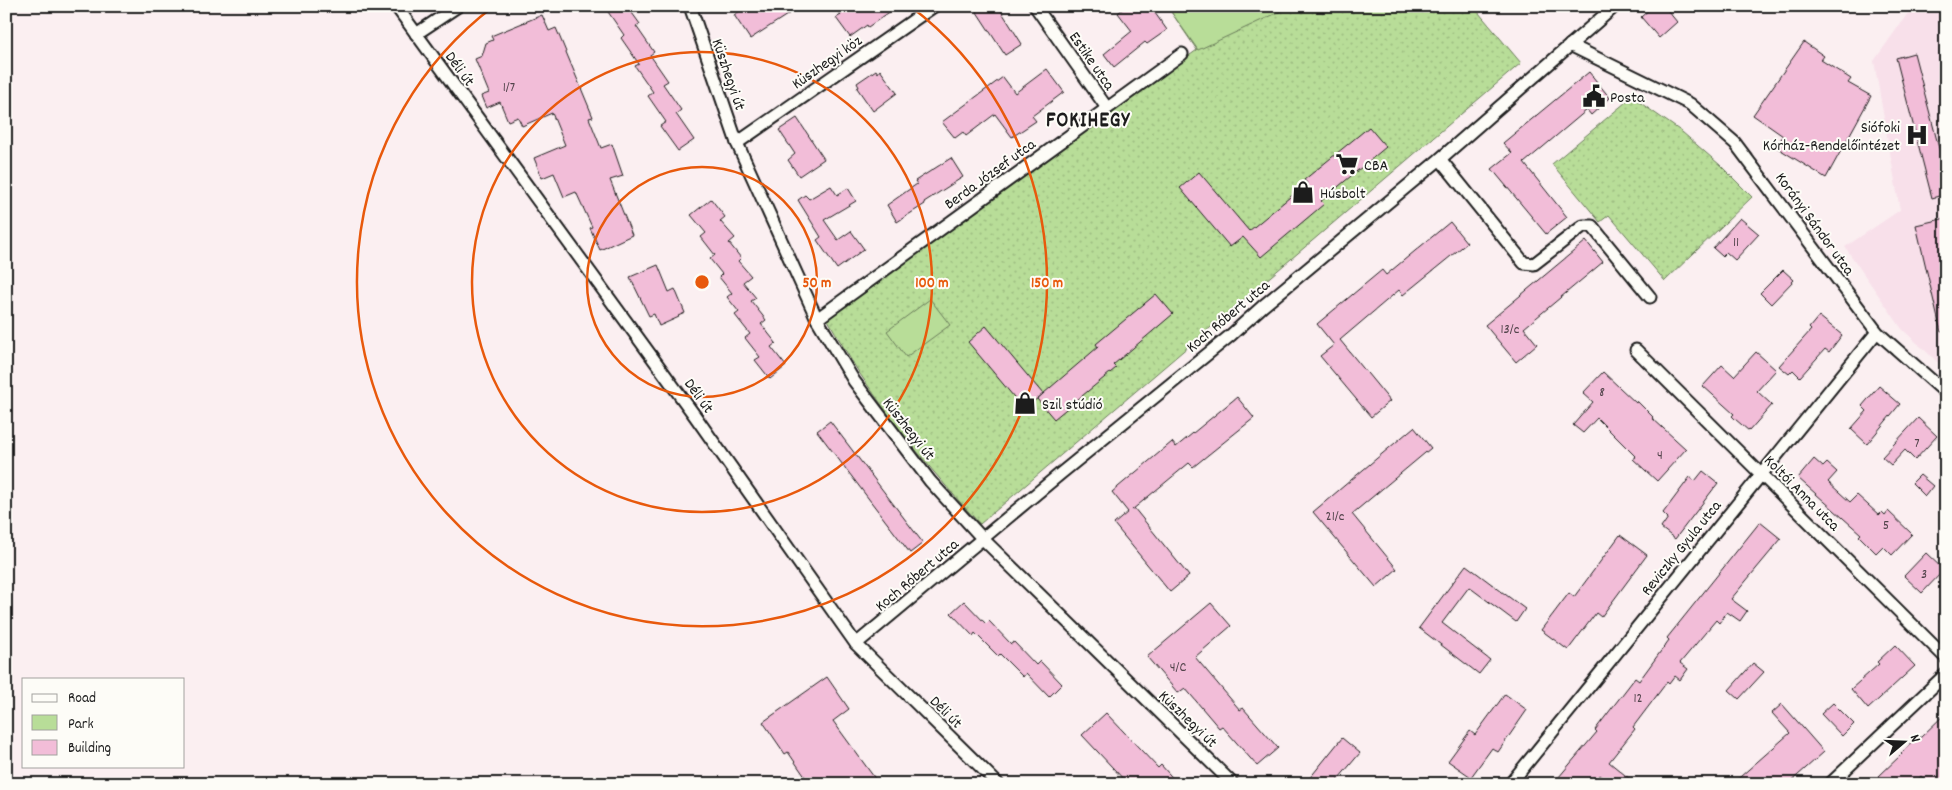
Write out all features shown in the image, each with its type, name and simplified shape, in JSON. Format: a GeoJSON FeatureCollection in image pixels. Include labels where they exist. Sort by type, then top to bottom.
{"type":"FeatureCollection","features":[{"type":"Feature","properties":{"kind":"street","name":"Déli út"},"geometry":{"type":"LineString","coordinates":[[396,6],[695,416],[856,644],[998,784]]}},
{"type":"Feature","properties":{"kind":"street"},"geometry":{"type":"LineString","coordinates":[[416,34],[458,6]]}},
{"type":"Feature","properties":{"kind":"street","name":"Küszhegyi út"},"geometry":{"type":"LineString","coordinates":[[690,6],[737,143],[817,319],[854,381],[930,481],[983,539],[1232,784]]}},
{"type":"Feature","properties":{"kind":"street","name":"Küszhegyi köz"},"geometry":{"type":"LineString","coordinates":[[737,143],[934,6]]}},
{"type":"Feature","properties":{"kind":"street","name":"Estike utca"},"geometry":{"type":"LineString","coordinates":[[1035,6],[1107,108]]}},
{"type":"Feature","properties":{"kind":"street","name":"Koch Róbert utca"},"geometry":{"type":"LineString","coordinates":[[856,644],[1232,335],[1440,159],[1615,6]]}},
{"type":"Feature","properties":{"kind":"street","name":"Korányi Sándor utca"},"geometry":{"type":"LineString","coordinates":[[1570,45],[1690,104],[1735,143],[1876,332],[1946,393]]}},
{"type":"Feature","properties":{"kind":"street","name":"Berda József utca"},"geometry":{"type":"LineString","coordinates":[[817,319],[1182,54]]}},
{"type":"Feature","properties":{"kind":"street"},"geometry":{"type":"LineString","coordinates":[[1440,159],[1524,263],[1534,264],[1583,226],[1592,226],[1650,297]]}},
{"type":"Feature","properties":{"kind":"street","name":"Reviczky Gyula utca"},"geometry":{"type":"LineString","coordinates":[[1510,784],[1876,332]]}},
{"type":"Feature","properties":{"kind":"street","name":"Koltói Anna utca"},"geometry":{"type":"LineString","coordinates":[[1636,350],[1946,658]]}},
{"type":"Feature","properties":{"kind":"street"},"geometry":{"type":"LineString","coordinates":[[1830,784],[1946,674]]}},
{"type":"Feature","properties":{"kind":"shaded area","name":"Siófoki Kórház-Rendelőintézet"},"geometry":{"type":"Polygon","coordinates":[[[1913,6],[1946,6],[1946,370],[1902,329],[1845,247],[1900,210],[1874,61],[1913,6]]]}},
{"type":"Feature","properties":{"kind":"green space"},"geometry":{"type":"Polygon","coordinates":[[[1167,6],[1473,6],[1521,63],[980,524],[932,470],[888,413],[856,367],[827,318],[1197,50],[1167,6]]]}},
{"type":"Feature","properties":{"kind":"green space"},"geometry":{"type":"Polygon","coordinates":[[[1167,6],[1292,6],[1198,50],[1167,6]]]}},
{"type":"Feature","properties":{"kind":"green space"},"geometry":{"type":"Polygon","coordinates":[[[1632,97],[1682,132],[1720,165],[1752,197],[1665,281],[1609,215],[1600,222],[1552,164],[1632,97]]]}},
{"type":"Feature","properties":{"kind":"green space"},"geometry":{"type":"Polygon","coordinates":[[[930,299],[950,325],[906,357],[887,331],[930,299]]]}},
{"type":"Feature","properties":{"kind":"building"},"geometry":{"type":"Polygon","coordinates":[[[604,6],[627,6],[640,24],[636,26],[654,52],[650,55],[668,81],[663,84],[681,110],[676,114],[694,140],[678,151],[660,126],[666,122],[648,96],[653,92],[635,66],[639,64],[621,38],[624,35],[604,6]]]}},
{"type":"Feature","properties":{"kind":"building"},"geometry":{"type":"Polygon","coordinates":[[[747,6],[801,6],[750,39],[734,15],[747,6]]]}},
{"type":"Feature","properties":{"kind":"building"},"geometry":{"type":"Polygon","coordinates":[[[835,6],[898,6],[850,37],[836,18],[841,15],[835,6]]]}},
{"type":"Feature","properties":{"kind":"building"},"geometry":{"type":"Polygon","coordinates":[[[973,6],[998,6],[1022,44],[1005,55],[973,6]]]}},
{"type":"Feature","properties":{"kind":"building"},"geometry":{"type":"Polygon","coordinates":[[[1126,6],[1150,6],[1167,30],[1147,44],[1145,42],[1114,67],[1104,54],[1132,31],[1118,13],[1126,6]]]}},
{"type":"Feature","properties":{"kind":"building"},"geometry":{"type":"Polygon","coordinates":[[[1653,6],[1664,6],[1677,22],[1659,38],[1641,17],[1653,6]]]}},
{"type":"Feature","properties":{"kind":"building"},"geometry":{"type":"Polygon","coordinates":[[[542,15],[549,31],[556,28],[593,117],[589,118],[601,148],[612,144],[623,176],[610,180],[632,235],[600,250],[576,192],[564,197],[554,173],[542,178],[534,158],[565,145],[552,113],[522,126],[518,117],[508,121],[500,102],[486,108],[481,96],[489,93],[475,59],[482,56],[486,43],[493,40],[491,36],[542,15]]]}},
{"type":"Feature","properties":{"kind":"building"},"geometry":{"type":"Polygon","coordinates":[[[1804,42],[1824,56],[1821,60],[1851,79],[1848,83],[1871,96],[1826,178],[1776,147],[1783,136],[1753,115],[1804,42]]]}},
{"type":"Feature","properties":{"kind":"building"},"geometry":{"type":"Polygon","coordinates":[[[1914,53],[1946,175],[1946,194],[1932,198],[1896,58],[1914,53]]]}},
{"type":"Feature","properties":{"kind":"building"},"geometry":{"type":"Polygon","coordinates":[[[1047,69],[1064,92],[1032,116],[1036,121],[1012,137],[995,114],[966,136],[963,132],[955,138],[942,122],[1003,77],[1015,93],[1047,69]]]}},
{"type":"Feature","properties":{"kind":"building"},"geometry":{"type":"Polygon","coordinates":[[[876,70],[878,73],[880,70],[897,93],[873,111],[857,88],[859,87],[857,83],[876,70]]]}},
{"type":"Feature","properties":{"kind":"building"},"geometry":{"type":"Polygon","coordinates":[[[1589,72],[1610,98],[1591,115],[1587,110],[1524,163],[1567,217],[1546,234],[1492,169],[1512,153],[1503,143],[1589,72]]]}},
{"type":"Feature","properties":{"kind":"building"},"geometry":{"type":"Polygon","coordinates":[[[797,118],[824,159],[799,176],[788,160],[795,154],[779,130],[797,118]]]}},
{"type":"Feature","properties":{"kind":"building"},"geometry":{"type":"Polygon","coordinates":[[[1369,127],[1386,147],[1321,201],[1324,204],[1261,257],[1243,237],[1230,247],[1180,188],[1199,172],[1249,231],[1307,183],[1304,180],[1369,127]]]}},
{"type":"Feature","properties":{"kind":"building"},"geometry":{"type":"Polygon","coordinates":[[[951,158],[963,177],[897,222],[887,205],[917,184],[915,181],[951,158]]]}},
{"type":"Feature","properties":{"kind":"building"},"geometry":{"type":"Polygon","coordinates":[[[831,186],[837,195],[848,188],[856,201],[824,220],[838,240],[851,231],[864,249],[837,269],[817,240],[821,237],[798,200],[805,195],[809,199],[831,186]]]}},
{"type":"Feature","properties":{"kind":"building"},"geometry":{"type":"Polygon","coordinates":[[[711,199],[725,217],[720,221],[735,238],[729,243],[741,258],[738,261],[751,276],[743,282],[756,298],[751,301],[766,320],[761,324],[776,343],[771,347],[786,366],[770,379],[755,360],[760,357],[745,338],[750,334],[735,315],[739,312],[727,297],[732,293],[719,277],[722,274],[710,259],[715,255],[701,237],[706,233],[691,215],[711,199]]]}},
{"type":"Feature","properties":{"kind":"building"},"geometry":{"type":"Polygon","coordinates":[[[1740,218],[1759,234],[1735,260],[1726,252],[1722,256],[1713,248],[1740,218]]]}},
{"type":"Feature","properties":{"kind":"building"},"geometry":{"type":"Polygon","coordinates":[[[1946,218],[1946,331],[1941,332],[1916,225],[1946,218]]]}},
{"type":"Feature","properties":{"kind":"building"},"geometry":{"type":"Polygon","coordinates":[[[1450,222],[1467,243],[1403,295],[1399,290],[1340,340],[1390,401],[1371,417],[1320,356],[1334,345],[1317,324],[1382,270],[1386,275],[1450,222]]]}},
{"type":"Feature","properties":{"kind":"building"},"geometry":{"type":"Polygon","coordinates":[[[1586,241],[1603,262],[1524,328],[1537,344],[1516,362],[1485,325],[1586,241]]]}},
{"type":"Feature","properties":{"kind":"building"},"geometry":{"type":"Polygon","coordinates":[[[658,265],[669,292],[675,289],[685,313],[659,326],[654,314],[649,316],[630,277],[658,265]]]}},
{"type":"Feature","properties":{"kind":"building"},"geometry":{"type":"Polygon","coordinates":[[[1783,270],[1794,280],[1771,304],[1760,293],[1783,270]]]}},
{"type":"Feature","properties":{"kind":"building"},"geometry":{"type":"Polygon","coordinates":[[[1156,294],[1173,314],[1113,365],[1116,368],[1054,419],[1037,399],[1098,347],[1096,344],[1156,294]]]}},
{"type":"Feature","properties":{"kind":"building"},"geometry":{"type":"Polygon","coordinates":[[[1819,316],[1842,335],[1829,352],[1825,349],[1800,377],[1793,370],[1789,374],[1779,366],[1811,330],[1809,328],[1819,316]]]}},
{"type":"Feature","properties":{"kind":"building"},"geometry":{"type":"Polygon","coordinates":[[[986,326],[1043,394],[1024,409],[968,342],[986,326]]]}},
{"type":"Feature","properties":{"kind":"building"},"geometry":{"type":"Polygon","coordinates":[[[1756,352],[1776,370],[1757,391],[1772,405],[1749,431],[1732,416],[1734,414],[1703,386],[1722,365],[1734,376],[1756,352]]]}},
{"type":"Feature","properties":{"kind":"building"},"geometry":{"type":"Polygon","coordinates":[[[1603,372],[1636,403],[1637,401],[1652,418],[1686,449],[1657,481],[1633,459],[1636,457],[1597,418],[1583,433],[1573,425],[1593,402],[1583,393],[1603,372]]]}},
{"type":"Feature","properties":{"kind":"building"},"geometry":{"type":"Polygon","coordinates":[[[1879,386],[1900,404],[1867,444],[1851,429],[1867,411],[1862,406],[1879,386]]]}},
{"type":"Feature","properties":{"kind":"building"},"geometry":{"type":"Polygon","coordinates":[[[1237,397],[1254,418],[1193,467],[1189,463],[1134,508],[1189,576],[1170,592],[1114,524],[1128,512],[1112,492],[1172,442],[1176,447],[1237,397]]]}},
{"type":"Feature","properties":{"kind":"building"},"geometry":{"type":"Polygon","coordinates":[[[1918,418],[1937,436],[1915,460],[1905,450],[1891,465],[1882,457],[1918,418]]]}},
{"type":"Feature","properties":{"kind":"building"},"geometry":{"type":"Polygon","coordinates":[[[830,421],[923,543],[910,553],[817,431],[830,421]]]}},
{"type":"Feature","properties":{"kind":"building"},"geometry":{"type":"Polygon","coordinates":[[[1414,427],[1431,448],[1352,514],[1397,569],[1376,587],[1313,512],[1414,427]]]}},
{"type":"Feature","properties":{"kind":"building"},"geometry":{"type":"Polygon","coordinates":[[[1814,459],[1823,467],[1827,463],[1837,472],[1828,482],[1850,502],[1857,495],[1879,515],[1882,512],[1885,515],[1888,511],[1912,534],[1892,555],[1883,546],[1876,553],[1859,536],[1861,534],[1798,478],[1814,459]]]}},
{"type":"Feature","properties":{"kind":"building"},"geometry":{"type":"Polygon","coordinates":[[[1703,471],[1718,483],[1675,539],[1661,528],[1668,518],[1663,513],[1690,477],[1695,481],[1703,471]]]}},
{"type":"Feature","properties":{"kind":"building"},"geometry":{"type":"Polygon","coordinates":[[[1920,475],[1933,486],[1925,496],[1912,483],[1920,475]]]}},
{"type":"Feature","properties":{"kind":"building"},"geometry":{"type":"Polygon","coordinates":[[[1760,522],[1781,539],[1731,599],[1747,611],[1740,621],[1727,612],[1719,623],[1716,620],[1680,663],[1688,669],[1680,680],[1675,676],[1669,684],[1667,682],[1633,727],[1635,729],[1609,762],[1636,784],[1611,784],[1600,775],[1593,784],[1553,784],[1597,732],[1595,730],[1635,678],[1639,681],[1669,640],[1667,638],[1760,522]]]}},
{"type":"Feature","properties":{"kind":"building"},"geometry":{"type":"Polygon","coordinates":[[[1620,535],[1647,555],[1601,617],[1596,613],[1568,650],[1541,630],[1569,593],[1574,597],[1620,535]]]}},
{"type":"Feature","properties":{"kind":"building"},"geometry":{"type":"Polygon","coordinates":[[[1926,553],[1944,570],[1922,593],[1904,576],[1926,553]]]}},
{"type":"Feature","properties":{"kind":"building"},"geometry":{"type":"Polygon","coordinates":[[[1466,565],[1525,609],[1516,622],[1469,587],[1442,623],[1490,660],[1479,674],[1419,628],[1466,565]]]}},
{"type":"Feature","properties":{"kind":"building"},"geometry":{"type":"Polygon","coordinates":[[[964,601],[986,624],[989,621],[1011,644],[1014,642],[1036,665],[1040,661],[1062,684],[1049,697],[1026,673],[1023,677],[975,633],[973,636],[951,613],[964,601]]]}},
{"type":"Feature","properties":{"kind":"building"},"geometry":{"type":"Polygon","coordinates":[[[1211,603],[1231,626],[1195,657],[1240,710],[1243,708],[1278,748],[1257,766],[1222,726],[1219,728],[1185,688],[1178,693],[1147,657],[1211,603]]]}},
{"type":"Feature","properties":{"kind":"building"},"geometry":{"type":"Polygon","coordinates":[[[1895,645],[1915,666],[1868,709],[1851,689],[1879,664],[1877,662],[1895,645]]]}},
{"type":"Feature","properties":{"kind":"building"},"geometry":{"type":"Polygon","coordinates":[[[1753,663],[1764,672],[1739,699],[1729,690],[1753,663]]]}},
{"type":"Feature","properties":{"kind":"building"},"geometry":{"type":"Polygon","coordinates":[[[827,677],[849,709],[833,721],[879,784],[810,784],[788,752],[785,754],[763,722],[827,677]]]}},
{"type":"Feature","properties":{"kind":"building"},"geometry":{"type":"Polygon","coordinates":[[[1505,694],[1527,710],[1498,752],[1492,748],[1471,777],[1448,761],[1470,731],[1475,735],[1505,694]]]}},
{"type":"Feature","properties":{"kind":"building"},"geometry":{"type":"Polygon","coordinates":[[[1833,703],[1854,724],[1842,736],[1821,714],[1833,703]]]}},
{"type":"Feature","properties":{"kind":"building"},"geometry":{"type":"Polygon","coordinates":[[[1782,704],[1824,752],[1788,784],[1732,784],[1790,733],[1772,713],[1782,704]]]}},
{"type":"Feature","properties":{"kind":"building"},"geometry":{"type":"Polygon","coordinates":[[[1106,713],[1158,768],[1161,765],[1178,784],[1128,784],[1082,735],[1106,713]]]}},
{"type":"Feature","properties":{"kind":"building"},"geometry":{"type":"Polygon","coordinates":[[[1946,713],[1946,776],[1937,784],[1928,784],[1921,776],[1913,784],[1884,784],[1878,777],[1919,736],[1920,738],[1946,713]]]}},
{"type":"Feature","properties":{"kind":"building"},"geometry":{"type":"Polygon","coordinates":[[[1342,738],[1360,753],[1334,784],[1305,784],[1342,738]]]}},
{"type":"Feature","properties":{"kind":"place","name":"Posta"},"geometry":{"type":"Point","coordinates":[1594,96]}},
{"type":"Feature","properties":{"kind":"place","name":"Siófoki Kórház-Rendelőintézet"},"geometry":{"type":"Point","coordinates":[1917,135]}},
{"type":"Feature","properties":{"kind":"place","name":"CBA"},"geometry":{"type":"Point","coordinates":[1347,164]}},
{"type":"Feature","properties":{"kind":"place","name":"Húsbolt"},"geometry":{"type":"Point","coordinates":[1303,192]}},
{"type":"Feature","properties":{"kind":"place","name":"Szil stúdió"},"geometry":{"type":"Point","coordinates":[1025,403]}},
{"type":"Feature","properties":{"kind":"district","name":"FOKIHEGY"},"geometry":{"type":"Point","coordinates":[1088,119]}}]}
